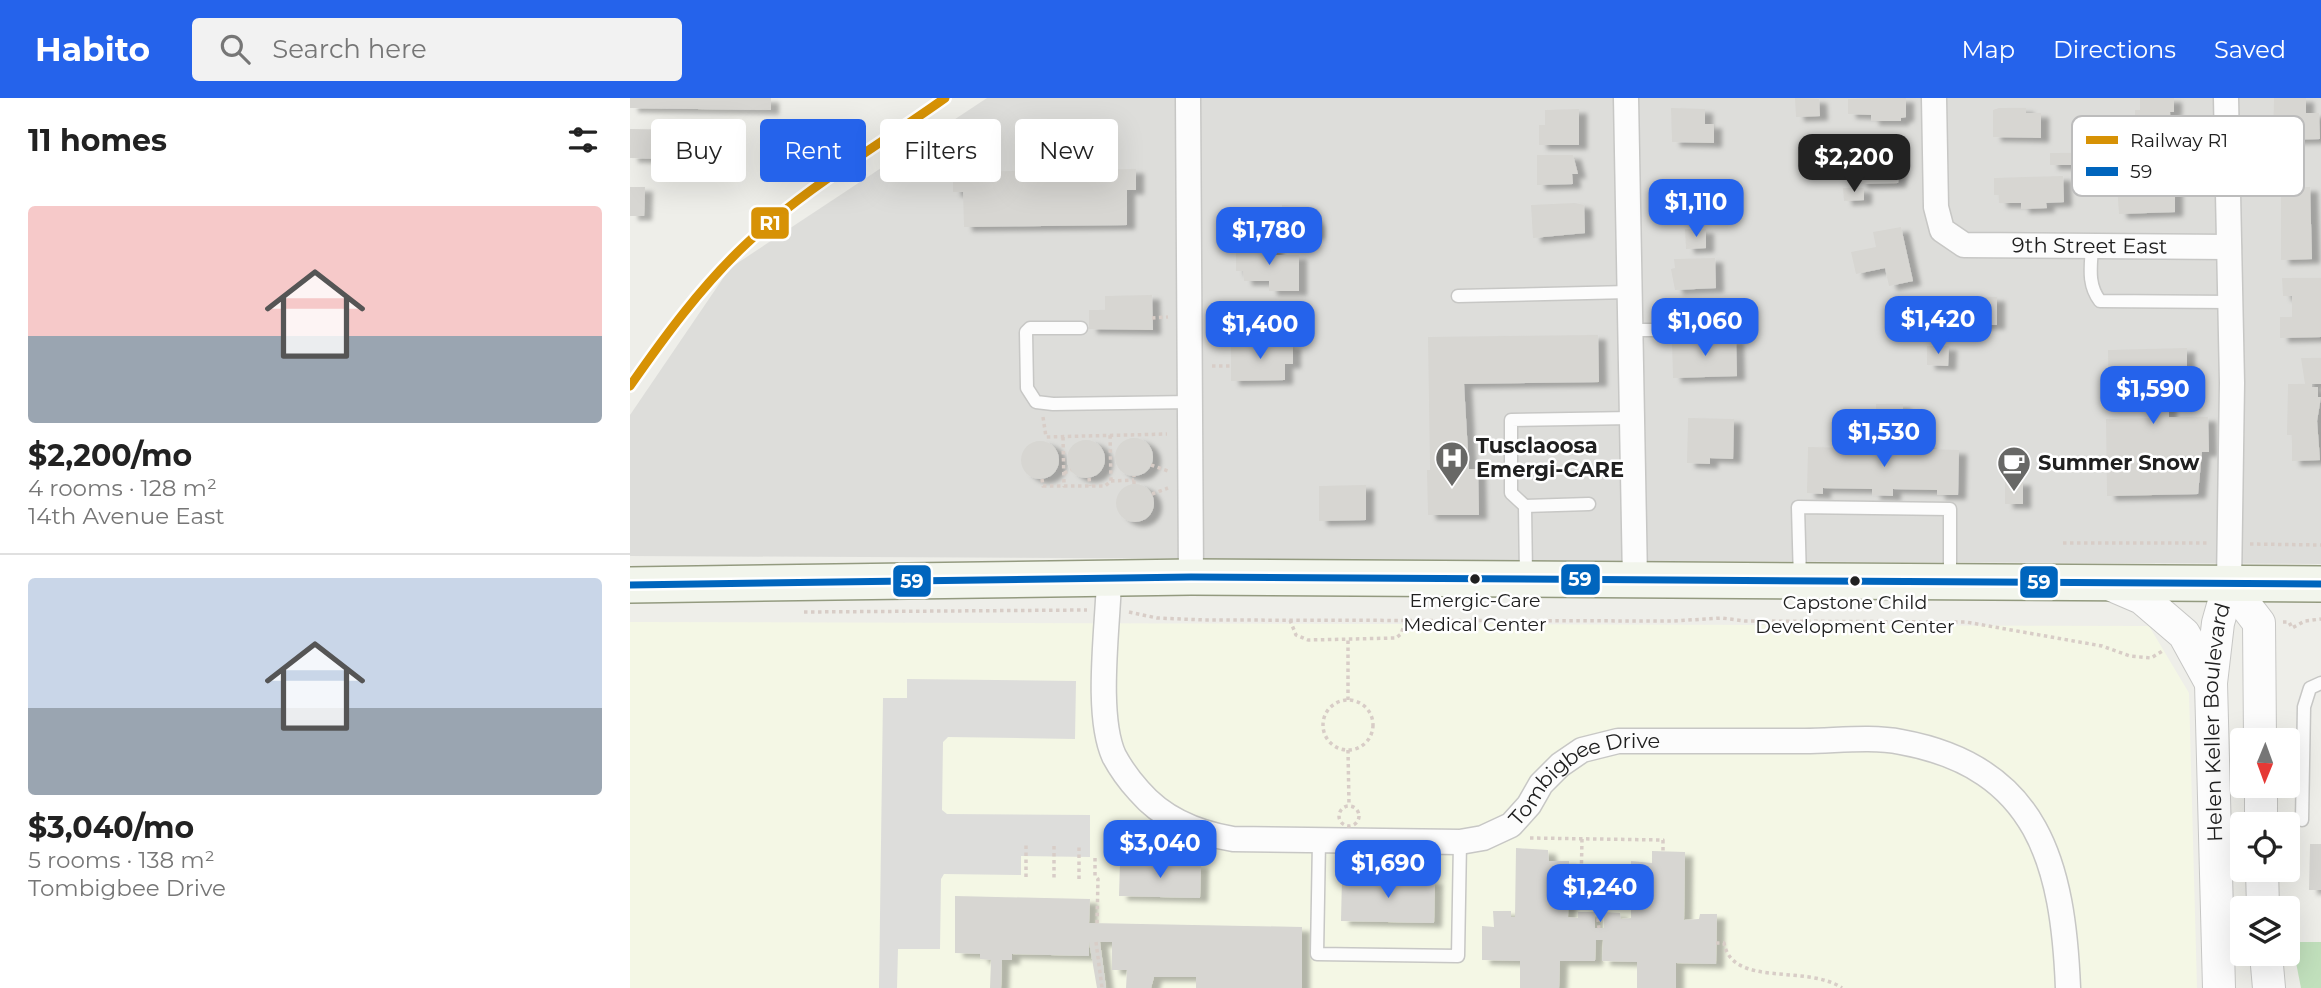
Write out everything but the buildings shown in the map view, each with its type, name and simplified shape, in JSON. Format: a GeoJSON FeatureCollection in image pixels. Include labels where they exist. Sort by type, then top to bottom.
{"type":"FeatureCollection","features":[{"type":"Feature","properties":{"kind":"main road"},"geometry":{"type":"LineString","coordinates":[[630,585],[1108,594],[1191,577],[2321,584]]}},
{"type":"Feature","properties":{"kind":"street"},"geometry":{"type":"LineString","coordinates":[[1188,98],[1191,577]]}},
{"type":"Feature","properties":{"kind":"street"},"geometry":{"type":"LineString","coordinates":[[1626,98],[1635,580]]}},
{"type":"Feature","properties":{"kind":"street","name":"9th Street East"},"geometry":{"type":"LineString","coordinates":[[1934,98],[1936,207],[1942,230],[1964,245],[1990,248],[2229,247]]}},
{"type":"Feature","properties":{"kind":"street"},"geometry":{"type":"LineString","coordinates":[[2226,98],[2226,116]]}},
{"type":"Feature","properties":{"kind":"street"},"geometry":{"type":"LineString","coordinates":[[2228,196],[2230,584]]}},
{"type":"Feature","properties":{"kind":"street"},"geometry":{"type":"LineString","coordinates":[[2107,583],[2142,598],[2184,634],[2211,683]]}},
{"type":"Feature","properties":{"kind":"street","name":"Helen Keller Boulevard"},"geometry":{"type":"LineString","coordinates":[[2230,584],[2259,623],[2260,728]]}},
{"type":"Feature","properties":{"kind":"street","name":"Helen Keller Boulevard"},"geometry":{"type":"LineString","coordinates":[[2218,988],[2211,683],[2218,623],[2230,584]]}},
{"type":"Feature","properties":{"kind":"street","name":"Tombigbee Drive"},"geometry":{"type":"LineString","coordinates":[[1108,594],[1107,731],[1113,754],[1125,775],[1151,805],[1184,825],[1208,835],[1246,840],[1471,840],[1511,825],[1529,804],[1541,784],[1560,765],[1582,750],[1618,741],[1898,741],[1950,754],[1989,776],[2014,799],[2050,857],[2060,891],[2068,988]]}},
{"type":"Feature","properties":{"kind":"street"},"geometry":{"type":"LineString","coordinates":[[2267,966],[2269,988]]}},
{"type":"Feature","properties":{"kind":"lane"},"geometry":{"type":"LineString","coordinates":[[2092,246],[2092,291],[2100,301],[2230,302]]}},
{"type":"Feature","properties":{"kind":"lane"},"geometry":{"type":"LineString","coordinates":[[1458,296],[1629,292]]}},
{"type":"Feature","properties":{"kind":"lane"},"geometry":{"type":"LineString","coordinates":[[1081,328],[1030,328],[1026,332],[1027,388],[1036,402],[1192,402]]}},
{"type":"Feature","properties":{"kind":"lane"},"geometry":{"type":"LineString","coordinates":[[1630,330],[1726,330]]}},
{"type":"Feature","properties":{"kind":"lane"},"geometry":{"type":"LineString","coordinates":[[1589,504],[1525,506],[1511,493],[1511,420],[1632,418]]}},
{"type":"Feature","properties":{"kind":"lane"},"geometry":{"type":"LineString","coordinates":[[1525,506],[1527,579]]}},
{"type":"Feature","properties":{"kind":"lane"},"geometry":{"type":"LineString","coordinates":[[1800,581],[1798,508],[1950,509],[1950,582]]}},
{"type":"Feature","properties":{"kind":"lane"},"geometry":{"type":"LineString","coordinates":[[2302,820],[2304,707],[2310,688],[2321,683]]}},
{"type":"Feature","properties":{"kind":"lane"},"geometry":{"type":"LineString","coordinates":[[1319,841],[1317,954],[1458,956],[1471,840]]}},
{"type":"Feature","properties":{"kind":"path"},"geometry":{"type":"LineString","coordinates":[[1042,403],[1043,434],[1046,438],[1173,434]]}},
{"type":"Feature","properties":{"kind":"path"},"geometry":{"type":"LineString","coordinates":[[1110,435],[1111,481]]}},
{"type":"Feature","properties":{"kind":"path"},"geometry":{"type":"LineString","coordinates":[[1063,437],[1064,486]]}},
{"type":"Feature","properties":{"kind":"path"},"geometry":{"type":"LineString","coordinates":[[1151,465],[1173,473]]}},
{"type":"Feature","properties":{"kind":"path"},"geometry":{"type":"LineString","coordinates":[[1058,467],[1071,470]]}},
{"type":"Feature","properties":{"kind":"path"},"geometry":{"type":"LineString","coordinates":[[1089,478],[1090,486]]}},
{"type":"Feature","properties":{"kind":"path"},"geometry":{"type":"LineString","coordinates":[[1042,479],[1043,486],[1105,486],[1111,481],[1134,480]]}},
{"type":"Feature","properties":{"kind":"path"},"geometry":{"type":"LineString","coordinates":[[1152,495],[1173,486]]}},
{"type":"Feature","properties":{"kind":"path"},"geometry":{"type":"LineString","coordinates":[[2063,543],[2321,545]]}},
{"type":"Feature","properties":{"kind":"path"},"geometry":{"type":"LineString","coordinates":[[795,612],[1108,594],[1157,618],[1673,621],[1722,618],[1745,621],[1966,622],[2008,627],[2102,646],[2130,656],[2151,658],[2184,634]]}},
{"type":"Feature","properties":{"kind":"path"},"geometry":{"type":"LineString","coordinates":[[2259,623],[2289,622],[2292,628],[2305,621],[2321,619]]}},
{"type":"Feature","properties":{"kind":"path"},"geometry":{"type":"LineString","coordinates":[[1290,620],[1292,629],[1301,639],[1348,640],[1396,638],[1401,634],[1405,620]]}},
{"type":"Feature","properties":{"kind":"path"},"geometry":{"type":"LineString","coordinates":[[1348,640],[1348,700]]}},
{"type":"Feature","properties":{"kind":"path"},"geometry":{"type":"LineString","coordinates":[[1348,700],[1363,704],[1373,724],[1363,745],[1348,750],[1328,740],[1323,725],[1328,710],[1348,700]]}},
{"type":"Feature","properties":{"kind":"path"},"geometry":{"type":"LineString","coordinates":[[1348,750],[1349,805]]}},
{"type":"Feature","properties":{"kind":"path"},"geometry":{"type":"LineString","coordinates":[[1349,805],[1357,809],[1359,816],[1358,822],[1349,826],[1340,822],[1338,816],[1343,807],[1349,805]]}},
{"type":"Feature","properties":{"kind":"path"},"geometry":{"type":"LineString","coordinates":[[1582,839],[1581,886],[1597,911],[1599,928]]}},
{"type":"Feature","properties":{"kind":"path"},"geometry":{"type":"LineString","coordinates":[[1471,840],[1663,840],[1663,852]]}},
{"type":"Feature","properties":{"kind":"path"},"geometry":{"type":"LineString","coordinates":[[1026,845],[1026,877]]}},
{"type":"Feature","properties":{"kind":"path"},"geometry":{"type":"LineString","coordinates":[[1054,846],[1054,878]]}},
{"type":"Feature","properties":{"kind":"path"},"geometry":{"type":"LineString","coordinates":[[1079,846],[1079,879]]}},
{"type":"Feature","properties":{"kind":"path"},"geometry":{"type":"LineString","coordinates":[[1095,858],[1095,876],[1098,879],[1097,923]]}},
{"type":"Feature","properties":{"kind":"path"},"geometry":{"type":"LineString","coordinates":[[1096,942],[1102,988]]}},
{"type":"Feature","properties":{"kind":"path"},"geometry":{"type":"LineString","coordinates":[[1716,943],[1724,943],[1728,960],[1744,975]]}},
{"type":"Feature","properties":{"kind":"path"},"geometry":{"type":"LineString","coordinates":[[1765,980],[1825,981],[1842,988]]}},
{"type":"Feature","properties":{"kind":"shaded area"},"geometry":{"type":"Polygon","coordinates":[[[987,98],[2321,98],[2321,564],[630,556],[630,415],[730,268],[860,182],[866,182],[866,178],[880,169],[880,182],[1001,182],[1001,119],[955,119],[987,98]]]}},
{"type":"Feature","properties":{"kind":"shaded area"},"geometry":{"type":"Polygon","coordinates":[[[1666,301],[1739,302],[1737,339],[1666,339],[1666,301]]]}},
{"type":"Feature","properties":{"kind":"shaded area"},"geometry":{"type":"Polygon","coordinates":[[[630,622],[2149,626],[2189,693],[2197,988],[630,988],[630,622]]]}},
{"type":"Feature","properties":{"kind":"shaded area"},"geometry":{"type":"Polygon","coordinates":[[[907,679],[1076,681],[1075,739],[948,737],[943,742],[942,810],[947,814],[1090,815],[1090,857],[1021,856],[1021,875],[944,874],[941,879],[940,949],[898,949],[897,988],[879,988],[883,698],[907,698],[907,679]]]}},
{"type":"Feature","properties":{"kind":"green space"},"geometry":{"type":"Polygon","coordinates":[[[2300,942],[2321,942],[2321,988],[2301,988],[2297,966],[2300,966],[2300,942]]]}},
{"type":"Feature","properties":{"kind":"rail line","name":"R1"},"geometry":{"type":"LineString","coordinates":[[630,386],[684,313],[744,246],[816,187],[945,98]]}},
{"type":"Feature","properties":{"kind":"transit line","name":"59"},"geometry":{"type":"LineString","coordinates":[[630,585],[1191,577],[2321,584]]}},
{"type":"Feature","properties":{"kind":"place","name":"Tusclaoosa Emergi-CARE"},"geometry":{"type":"Point","coordinates":[1452,488]}},
{"type":"Feature","properties":{"kind":"place","name":"Summer Snow"},"geometry":{"type":"Point","coordinates":[2014,493]}},
{"type":"Feature","properties":{"kind":"place","name":"Emergic-Care Medical Center"},"geometry":{"type":"Point","coordinates":[1475,579]}},
{"type":"Feature","properties":{"kind":"place","name":"Capstone Child Development Center"},"geometry":{"type":"Point","coordinates":[1855,581]}}]}
